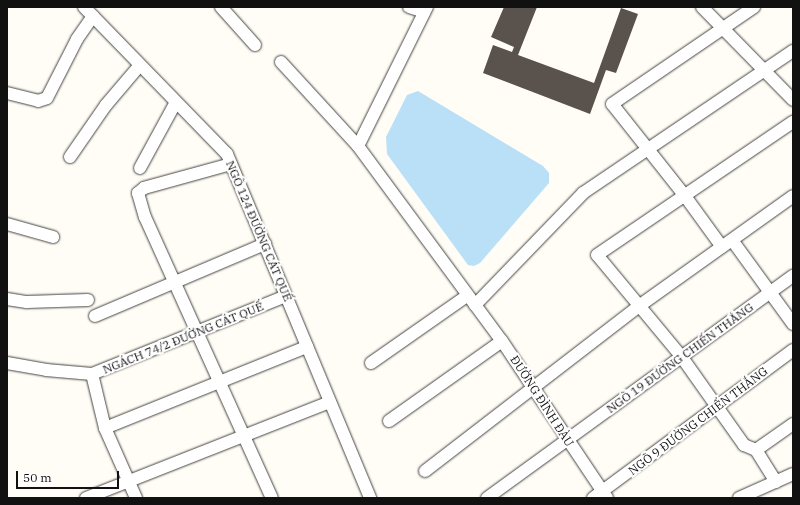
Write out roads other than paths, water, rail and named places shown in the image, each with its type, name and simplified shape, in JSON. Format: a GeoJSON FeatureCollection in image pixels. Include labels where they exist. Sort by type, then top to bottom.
{"type":"FeatureCollection","features":[{"type":"Feature","properties":{"kind":"street","name":"NGÕ 124 ĐƯỜNG CÁT QUẾ"},"geometry":{"type":"LineString","coordinates":[[84,7],[223,150],[232,164],[370,498]]}},
{"type":"Feature","properties":{"kind":"street"},"geometry":{"type":"LineString","coordinates":[[221,7],[255,45]]}},
{"type":"Feature","properties":{"kind":"street"},"geometry":{"type":"LineString","coordinates":[[358,146],[426,10],[409,7]]}},
{"type":"Feature","properties":{"kind":"street"},"geometry":{"type":"LineString","coordinates":[[702,7],[793,100]]}},
{"type":"Feature","properties":{"kind":"street"},"geometry":{"type":"LineString","coordinates":[[722,247],[685,196],[612,104],[725,29],[754,7]]}},
{"type":"Feature","properties":{"kind":"street"},"geometry":{"type":"LineString","coordinates":[[7,93],[38,101],[47,98],[77,39],[93,16]]}},
{"type":"Feature","properties":{"kind":"street"},"geometry":{"type":"LineString","coordinates":[[371,363],[472,300],[583,193],[766,71],[793,51]]}},
{"type":"Feature","properties":{"kind":"street","name":"ĐƯỜNG ĐÌNH ĐÀU"},"geometry":{"type":"LineString","coordinates":[[281,62],[358,146],[472,300],[535,387],[601,496]]}},
{"type":"Feature","properties":{"kind":"street"},"geometry":{"type":"LineString","coordinates":[[70,157],[106,105],[140,65]]}},
{"type":"Feature","properties":{"kind":"street"},"geometry":{"type":"LineString","coordinates":[[140,168],[176,102]]}},
{"type":"Feature","properties":{"kind":"street"},"geometry":{"type":"LineString","coordinates":[[776,482],[756,450],[744,445],[681,356],[597,255],[793,122]]}},
{"type":"Feature","properties":{"kind":"street"},"geometry":{"type":"LineString","coordinates":[[232,164],[144,188],[138,193],[145,217],[272,498]]}},
{"type":"Feature","properties":{"kind":"street"},"geometry":{"type":"LineString","coordinates":[[425,471],[640,306],[793,196]]}},
{"type":"Feature","properties":{"kind":"street"},"geometry":{"type":"LineString","coordinates":[[7,224],[53,237]]}},
{"type":"Feature","properties":{"kind":"street"},"geometry":{"type":"LineString","coordinates":[[732,240],[793,324]]}},
{"type":"Feature","properties":{"kind":"street"},"geometry":{"type":"LineString","coordinates":[[95,316],[264,244]]}},
{"type":"Feature","properties":{"kind":"street","name":"NGÕ 19 ĐƯỜNG CHIẾN THẮNG"},"geometry":{"type":"LineString","coordinates":[[487,498],[568,441],[681,356],[793,276]]}},
{"type":"Feature","properties":{"kind":"street","name":"NGÁCH 74/2 ĐƯỜNG CÁT QUẾ"},"geometry":{"type":"LineString","coordinates":[[7,363],[46,370],[92,374],[286,296]]}},
{"type":"Feature","properties":{"kind":"street"},"geometry":{"type":"LineString","coordinates":[[7,298],[27,302],[88,300]]}},
{"type":"Feature","properties":{"kind":"street"},"geometry":{"type":"LineString","coordinates":[[389,421],[502,341]]}},
{"type":"Feature","properties":{"kind":"street"},"geometry":{"type":"LineString","coordinates":[[105,428],[307,347]]}},
{"type":"Feature","properties":{"kind":"street","name":"NGÕ 9 ĐƯỜNG CHIẾN THẮNG"},"geometry":{"type":"LineString","coordinates":[[601,496],[716,407],[793,350]]}},
{"type":"Feature","properties":{"kind":"street"},"geometry":{"type":"LineString","coordinates":[[92,374],[105,428],[136,498]]}},
{"type":"Feature","properties":{"kind":"street"},"geometry":{"type":"LineString","coordinates":[[86,498],[330,402]]}},
{"type":"Feature","properties":{"kind":"street"},"geometry":{"type":"LineString","coordinates":[[756,450],[793,424]]}},
{"type":"Feature","properties":{"kind":"street"},"geometry":{"type":"LineString","coordinates":[[739,498],[793,474]]}},
{"type":"Feature","properties":{"kind":"water"},"geometry":{"type":"Polygon","coordinates":[[[418,91],[543,166],[549,173],[549,183],[480,263],[474,266],[468,265],[387,154],[386,137],[407,95],[418,91]]]}}]}
